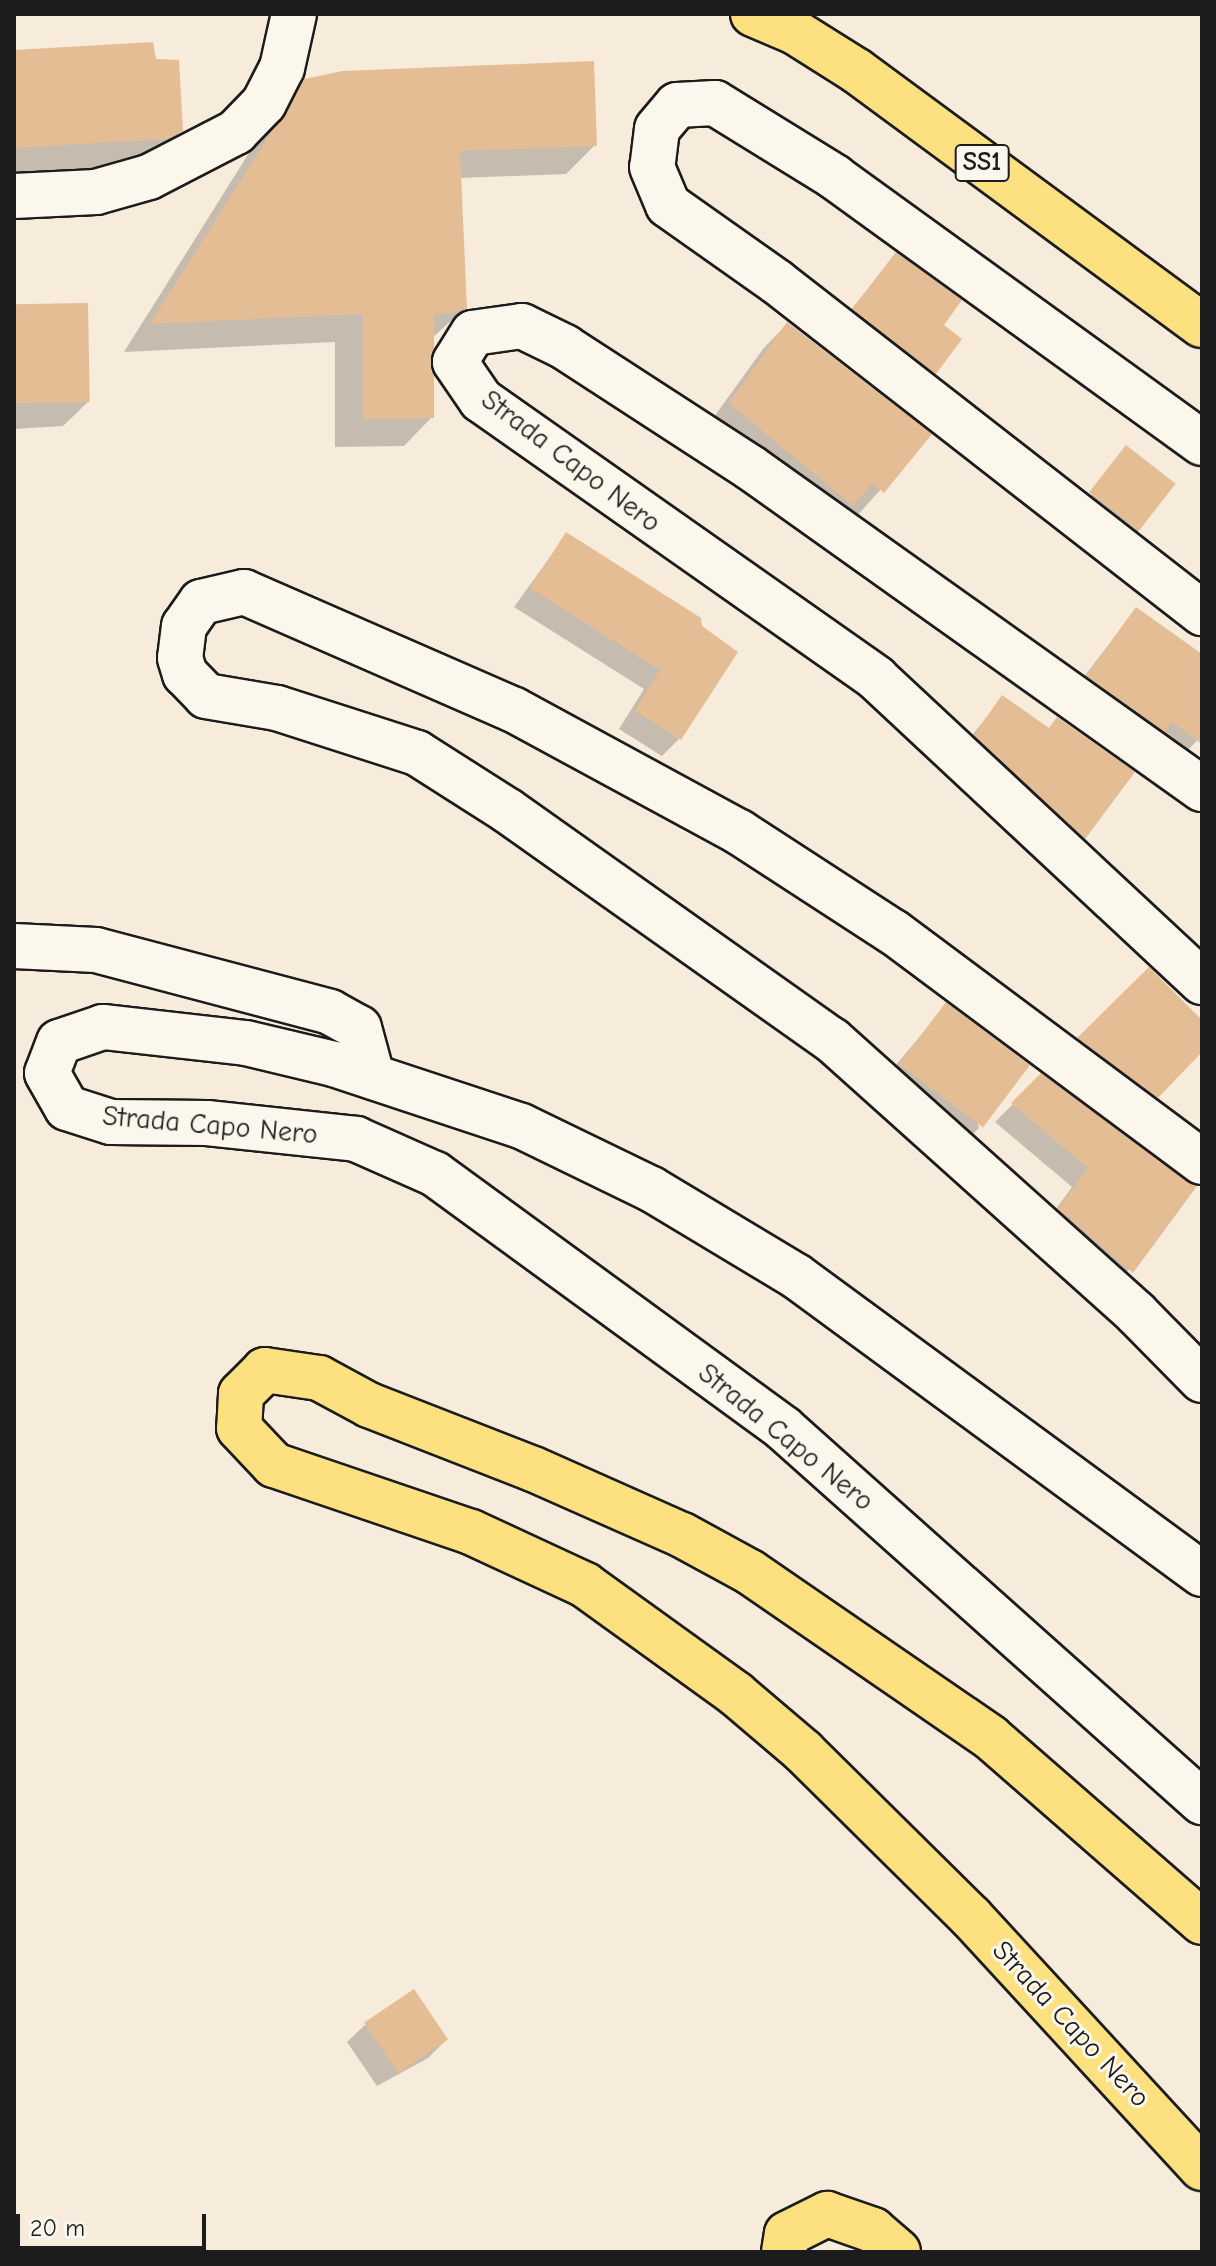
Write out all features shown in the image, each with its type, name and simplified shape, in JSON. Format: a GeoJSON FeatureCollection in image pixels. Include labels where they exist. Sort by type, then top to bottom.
{"type":"FeatureCollection","features":[{"type":"Feature","properties":{"kind":"main road","name":"SS1"},"geometry":{"type":"LineString","coordinates":[[753,14],[795,32],[857,71],[1202,325]]}},
{"type":"Feature","properties":{"kind":"main road","name":"Strada Capo Nero"},"geometry":{"type":"LineString","coordinates":[[1202,1922],[990,1737],[750,1572],[682,1535],[533,1469],[369,1405],[319,1378],[265,1370],[241,1394],[239,1428],[274,1465],[471,1532],[585,1585],[736,1694],[803,1751],[971,1917],[1202,2168]]}},
{"type":"Feature","properties":{"kind":"main road"},"geometry":{"type":"LineString","coordinates":[[784,2252],[787,2234],[827,2214],[873,2230],[898,2252]]}},
{"type":"Feature","properties":{"kind":"street"},"geometry":{"type":"LineString","coordinates":[[14,196],[96,192],[149,177],[224,139],[264,103],[282,68],[294,14]]}},
{"type":"Feature","properties":{"kind":"street"},"geometry":{"type":"LineString","coordinates":[[1202,443],[835,177],[715,103],[677,105],[657,129],[652,167],[668,205],[777,282],[1202,613]]}},
{"type":"Feature","properties":{"kind":"street","name":"Strada Capo Nero"},"geometry":{"type":"LineString","coordinates":[[1202,789],[751,468],[565,347],[522,326],[473,333],[455,362],[481,400],[876,678],[1202,982]]}},
{"type":"Feature","properties":{"kind":"street"},"geometry":{"type":"LineString","coordinates":[[1202,1162],[893,932],[739,832],[514,710],[262,597],[225,592],[201,602],[188,619],[180,658],[185,674],[206,696],[277,708],[417,753],[508,811],[832,1040],[1136,1313],[1202,1380]]}},
{"type":"Feature","properties":{"kind":"street"},"geometry":{"type":"LineString","coordinates":[[14,946],[96,950],[330,1012],[359,1028],[372,1076]]}},
{"type":"Feature","properties":{"kind":"street","name":"Strada Capo Nero"},"geometry":{"type":"LineString","coordinates":[[1202,1574],[796,1276],[651,1189],[521,1126],[372,1076],[246,1043],[103,1027],[59,1042],[47,1073],[67,1108],[111,1122],[222,1124],[356,1139],[435,1174],[783,1428],[1202,1802]]}},
{"type":"Feature","properties":{"kind":"building"},"geometry":{"type":"Polygon","coordinates":[[[153,42],[156,59],[179,60],[183,131],[167,139],[14,148],[14,50],[153,42]]]}},
{"type":"Feature","properties":{"kind":"building"},"geometry":{"type":"Polygon","coordinates":[[[594,61],[597,146],[460,151],[467,309],[434,315],[434,418],[363,419],[363,314],[150,324],[305,79],[342,71],[594,61]]]}},
{"type":"Feature","properties":{"kind":"building"},"geometry":{"type":"Polygon","coordinates":[[[896,252],[962,300],[944,325],[962,339],[936,374],[852,309],[896,252]]]}},
{"type":"Feature","properties":{"kind":"building"},"geometry":{"type":"Polygon","coordinates":[[[88,303],[90,402],[16,403],[14,304],[88,303]]]}},
{"type":"Feature","properties":{"kind":"building"},"geometry":{"type":"Polygon","coordinates":[[[787,322],[932,434],[884,493],[872,483],[853,506],[729,403],[787,322]]]}},
{"type":"Feature","properties":{"kind":"building"},"geometry":{"type":"Polygon","coordinates":[[[1126,445],[1176,484],[1139,531],[1089,492],[1126,445]]]}},
{"type":"Feature","properties":{"kind":"building"},"geometry":{"type":"Polygon","coordinates":[[[566,532],[701,618],[702,626],[738,652],[681,740],[635,711],[660,670],[530,588],[566,532]]]}},
{"type":"Feature","properties":{"kind":"building"},"geometry":{"type":"Polygon","coordinates":[[[1136,607],[1202,654],[1202,744],[1172,722],[1165,732],[1086,676],[1136,607]]]}},
{"type":"Feature","properties":{"kind":"building"},"geometry":{"type":"Polygon","coordinates":[[[1002,695],[1049,728],[1057,717],[1135,772],[1085,839],[974,735],[1002,695]]]}},
{"type":"Feature","properties":{"kind":"building"},"geometry":{"type":"Polygon","coordinates":[[[1149,967],[1202,1020],[1202,1052],[1158,1098],[1077,1038],[1149,967]]]}},
{"type":"Feature","properties":{"kind":"building"},"geometry":{"type":"Polygon","coordinates":[[[946,1002],[1030,1065],[983,1127],[899,1064],[946,1002]]]}},
{"type":"Feature","properties":{"kind":"building"},"geometry":{"type":"Polygon","coordinates":[[[1041,1073],[1197,1186],[1133,1273],[1058,1209],[1088,1168],[1011,1103],[1041,1073]]]}},
{"type":"Feature","properties":{"kind":"building"},"geometry":{"type":"Polygon","coordinates":[[[414,1989],[448,2040],[398,2073],[364,2023],[414,1989]]]}}]}
